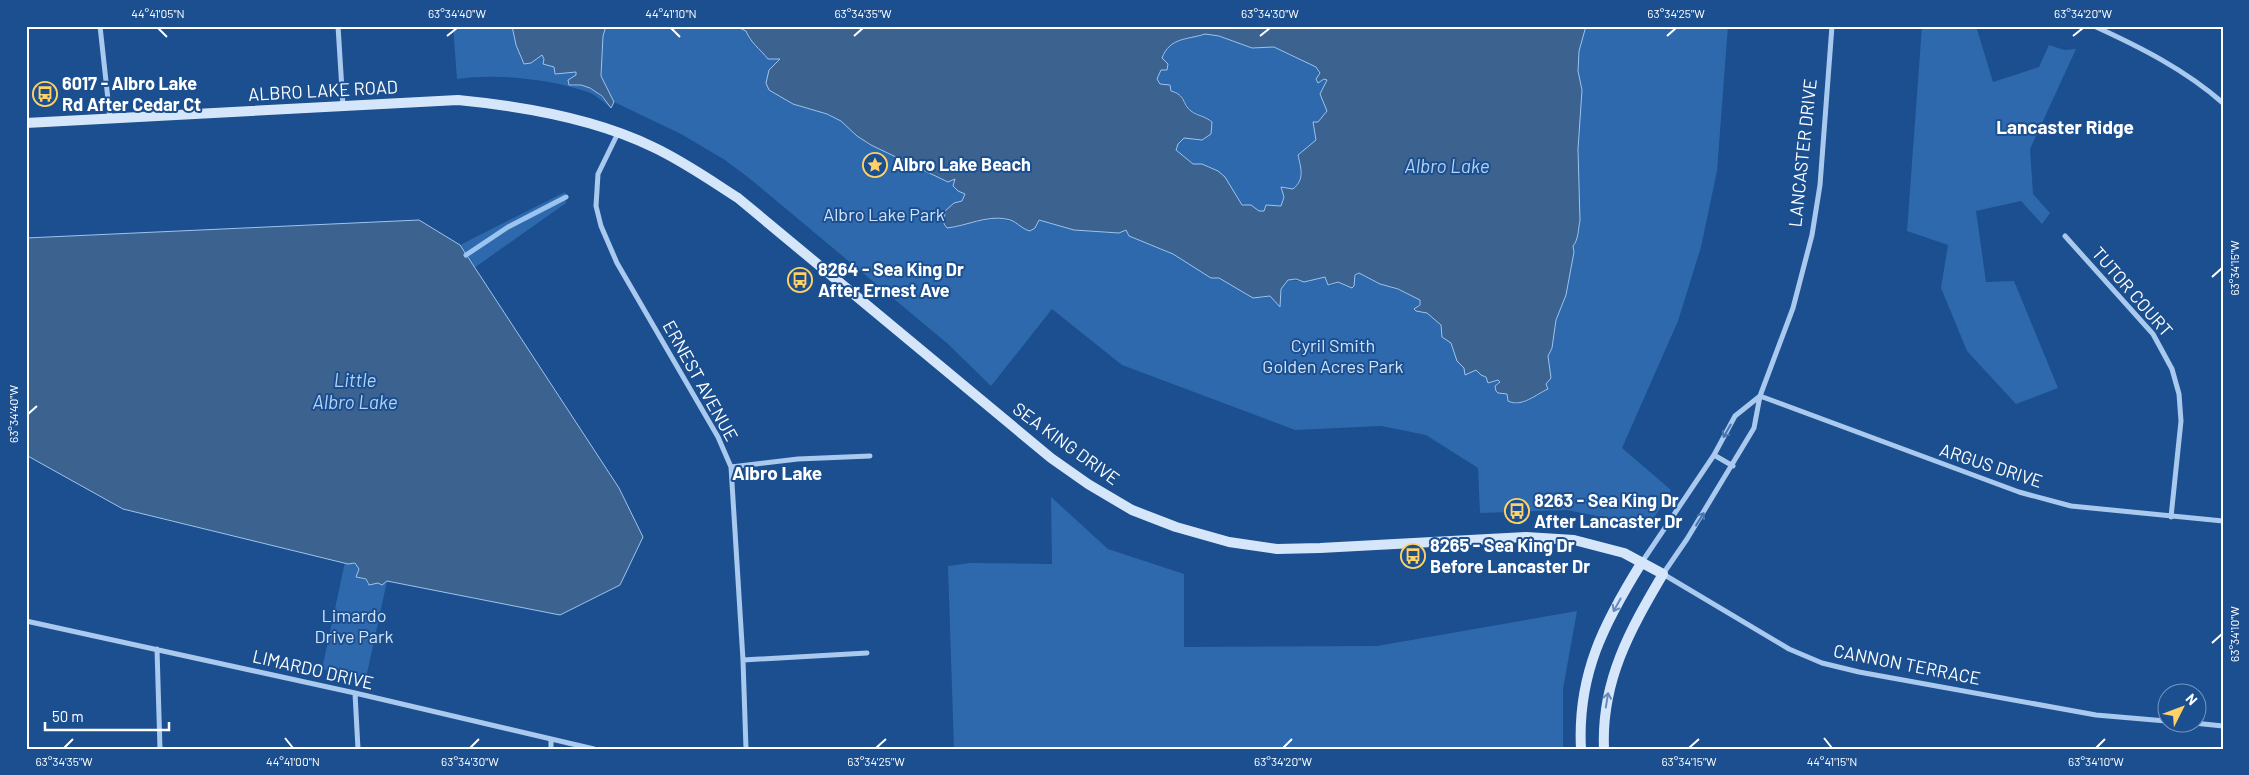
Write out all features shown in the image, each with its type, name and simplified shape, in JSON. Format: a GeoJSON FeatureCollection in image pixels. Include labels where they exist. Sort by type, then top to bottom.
{"type":"FeatureCollection","features":[{"type":"Feature","properties":{"kind":"street"},"geometry":{"type":"LineString","coordinates":[[100,26],[110,118]]}},
{"type":"Feature","properties":{"kind":"street"},"geometry":{"type":"LineString","coordinates":[[338,26],[343,106]]}},
{"type":"Feature","properties":{"kind":"street","name":"LANCASTER DRIVE"},"geometry":{"type":"LineString","coordinates":[[1604,749],[1605,712],[1610,681],[1620,652],[1663,574],[1754,428],[1760,396],[1793,308],[1812,235],[1820,185],[1832,26]]}},
{"type":"Feature","properties":{"kind":"street"},"geometry":{"type":"LineString","coordinates":[[2094,26],[2152,54],[2195,80],[2223,103]]}},
{"type":"Feature","properties":{"kind":"street","name":"ALBRO LAKE ROAD"},"geometry":{"type":"LineString","coordinates":[[26,122],[458,100],[497,104],[541,112],[618,133]]}},
{"type":"Feature","properties":{"kind":"street","name":"ERNEST AVENUE"},"geometry":{"type":"LineString","coordinates":[[618,133],[598,174],[596,206],[601,226],[616,263],[718,437],[731,467],[744,660],[746,749]]}},
{"type":"Feature","properties":{"kind":"street","name":"SEA KING DRIVE"},"geometry":{"type":"LineString","coordinates":[[618,133],[661,151],[738,198],[1051,458],[1088,484],[1132,510],[1176,527],[1229,542],[1277,549],[1526,537],[1574,540],[1624,553],[1663,574]]}},
{"type":"Feature","properties":{"kind":"street","name":"TUTOR COURT"},"geometry":{"type":"LineString","coordinates":[[2065,236],[2153,334],[2172,369],[2180,394],[2181,421],[2171,517]]}},
{"type":"Feature","properties":{"kind":"street"},"geometry":{"type":"LineString","coordinates":[[1581,749],[1581,713],[1584,685],[1591,659],[1601,635],[1642,562],[1714,455],[1735,416],[1760,396]]}},
{"type":"Feature","properties":{"kind":"street","name":"ARGUS DRIVE"},"geometry":{"type":"LineString","coordinates":[[1760,396],[2019,492],[2071,506],[2223,521]]}},
{"type":"Feature","properties":{"kind":"street"},"geometry":{"type":"LineString","coordinates":[[1714,455],[1732,466]]}},
{"type":"Feature","properties":{"kind":"street"},"geometry":{"type":"LineString","coordinates":[[731,467],[798,459],[870,456]]}},
{"type":"Feature","properties":{"kind":"street","name":"CANNON TERRACE"},"geometry":{"type":"LineString","coordinates":[[1663,574],[1789,650],[1822,663],[1877,675],[2086,713],[2156,720]]}},
{"type":"Feature","properties":{"kind":"street","name":"LIMARDO DRIVE"},"geometry":{"type":"LineString","coordinates":[[26,621],[594,749]]}},
{"type":"Feature","properties":{"kind":"street"},"geometry":{"type":"LineString","coordinates":[[157,649],[160,749]]}},
{"type":"Feature","properties":{"kind":"street"},"geometry":{"type":"LineString","coordinates":[[744,660],[867,653]]}},
{"type":"Feature","properties":{"kind":"street"},"geometry":{"type":"LineString","coordinates":[[355,694],[358,749]]}},
{"type":"Feature","properties":{"kind":"street"},"geometry":{"type":"LineString","coordinates":[[2206,724],[2223,726]]}},
{"type":"Feature","properties":{"kind":"street"},"geometry":{"type":"LineString","coordinates":[[551,740],[551,749]]}},
{"type":"Feature","properties":{"kind":"green space"},"geometry":{"type":"Polygon","coordinates":[[[453,26],[512,26],[521,59],[542,55],[543,63],[554,67],[555,73],[576,72],[576,75],[570,79],[572,86],[589,88],[599,95],[611,108],[591,93],[573,87],[523,78],[472,77],[457,79],[453,26]]]}},
{"type":"Feature","properties":{"kind":"green space","name":"Cyril Smith Golden Acres Park"},"geometry":{"type":"Polygon","coordinates":[[[606,26],[735,26],[746,31],[749,39],[758,45],[764,54],[780,59],[777,61],[783,97],[793,104],[827,114],[841,121],[857,136],[871,145],[948,182],[955,179],[953,187],[965,194],[962,201],[953,205],[949,210],[946,216],[945,226],[947,228],[995,218],[1036,226],[1037,221],[1042,220],[1071,228],[1097,232],[1119,232],[1126,230],[1129,236],[1173,254],[1212,278],[1221,279],[1246,294],[1258,298],[1281,294],[1282,284],[1288,280],[1302,281],[1326,277],[1327,284],[1330,286],[1338,282],[1348,285],[1359,273],[1380,284],[1414,295],[1421,300],[1418,306],[1419,311],[1427,313],[1441,325],[1442,337],[1451,343],[1457,361],[1464,368],[1465,374],[1476,370],[1486,377],[1488,383],[1498,380],[1500,382],[1497,384],[1498,393],[1507,394],[1507,399],[1515,404],[1525,402],[1539,394],[1551,378],[1548,356],[1556,320],[1567,291],[1574,252],[1573,246],[1576,242],[1580,221],[1578,149],[1581,88],[1578,71],[1579,51],[1586,26],[1728,26],[1717,171],[1701,247],[1678,321],[1622,448],[1671,490],[1648,528],[1639,530],[1607,518],[1567,510],[1480,513],[1478,468],[1426,435],[1381,426],[1295,430],[1122,365],[1052,309],[991,386],[948,344],[749,178],[725,160],[681,134],[614,102],[601,76],[603,36],[606,26]]]}},
{"type":"Feature","properties":{"kind":"green space"},"geometry":{"type":"Polygon","coordinates":[[[1922,26],[1976,26],[1993,82],[2039,67],[2049,45],[2064,50],[2076,49],[2030,149],[2033,194],[2050,213],[2042,224],[2021,201],[1976,211],[1986,282],[2014,281],[2058,388],[2016,404],[1967,351],[1941,288],[1948,245],[1907,231],[1922,26]]]}},
{"type":"Feature","properties":{"kind":"green space"},"geometry":{"type":"Polygon","coordinates":[[[1205,34],[1219,36],[1251,48],[1274,47],[1313,65],[1319,70],[1318,76],[1321,82],[1323,79],[1327,80],[1320,94],[1327,111],[1318,122],[1313,122],[1316,141],[1298,155],[1301,178],[1293,189],[1282,187],[1284,197],[1281,206],[1266,205],[1264,211],[1259,211],[1242,204],[1218,171],[1202,164],[1193,164],[1176,150],[1178,144],[1184,138],[1200,140],[1211,134],[1211,120],[1190,110],[1180,95],[1162,86],[1157,79],[1161,70],[1166,70],[1167,62],[1162,59],[1173,43],[1205,34]]]}},
{"type":"Feature","properties":{"kind":"green space"},"geometry":{"type":"Polygon","coordinates":[[[565,192],[566,203],[474,268],[460,245],[565,192]]]}},
{"type":"Feature","properties":{"kind":"green space"},"geometry":{"type":"Polygon","coordinates":[[[1051,497],[1108,549],[1184,574],[1184,647],[1377,646],[1577,611],[1563,689],[1563,749],[954,749],[948,566],[970,563],[1052,564],[1051,497]]]}},
{"type":"Feature","properties":{"kind":"green space","name":"Limardo Drive Park"},"geometry":{"type":"Polygon","coordinates":[[[345,562],[358,565],[361,579],[366,580],[367,584],[387,581],[366,678],[322,669],[345,562]]]}},
{"type":"Feature","properties":{"kind":"water"},"geometry":{"type":"Polygon","coordinates":[[[512,26],[606,26],[603,36],[601,76],[614,102],[611,108],[602,96],[590,88],[581,85],[569,85],[568,80],[576,75],[576,72],[555,74],[554,67],[543,64],[544,59],[542,55],[531,63],[524,64],[516,45],[512,26]]]}},
{"type":"Feature","properties":{"kind":"water","name":"Albro Lake"},"geometry":{"type":"Polygon","coordinates":[[[735,26],[1586,26],[1579,51],[1578,71],[1582,90],[1578,149],[1580,221],[1573,246],[1574,252],[1566,295],[1556,320],[1552,348],[1548,356],[1551,378],[1546,384],[1548,389],[1524,402],[1513,403],[1508,401],[1507,394],[1496,391],[1495,386],[1500,382],[1498,380],[1488,383],[1486,377],[1476,370],[1465,375],[1464,368],[1457,361],[1451,343],[1442,337],[1441,325],[1427,313],[1414,309],[1420,305],[1420,300],[1398,289],[1380,284],[1359,273],[1355,275],[1352,288],[1338,282],[1328,285],[1325,277],[1304,282],[1296,279],[1288,280],[1281,289],[1280,307],[1270,296],[1253,298],[1219,278],[1211,278],[1173,254],[1129,236],[1126,230],[1119,233],[1074,230],[1039,220],[1035,228],[1030,231],[1013,221],[999,218],[991,218],[947,228],[944,224],[945,211],[954,203],[962,201],[965,194],[953,186],[955,179],[948,182],[871,145],[857,136],[841,121],[827,114],[793,104],[769,90],[766,83],[769,70],[780,59],[768,59],[746,31],[735,26]],[[1205,34],[1180,40],[1165,51],[1162,58],[1168,64],[1167,70],[1161,70],[1157,79],[1160,84],[1170,85],[1171,91],[1182,97],[1191,111],[1212,122],[1211,134],[1202,140],[1184,138],[1178,144],[1176,150],[1193,164],[1202,164],[1218,171],[1225,177],[1242,205],[1251,205],[1259,211],[1264,211],[1266,205],[1281,206],[1284,197],[1281,187],[1293,189],[1297,185],[1301,178],[1298,155],[1316,140],[1313,122],[1318,122],[1327,111],[1320,94],[1327,80],[1324,79],[1318,83],[1316,79],[1320,73],[1316,67],[1274,47],[1252,48],[1219,36],[1205,34]]]}},
{"type":"Feature","properties":{"kind":"water","name":"Little Albro Lake"},"geometry":{"type":"Polygon","coordinates":[[[419,220],[460,245],[619,488],[643,537],[620,585],[560,615],[387,581],[382,585],[378,583],[369,585],[366,579],[356,577],[359,569],[355,563],[348,564],[123,509],[26,455],[26,238],[419,220]]]}},
{"type":"Feature","properties":{"kind":"waterway"},"geometry":{"type":"LineString","coordinates":[[466,255],[508,227],[566,197]]}},
{"type":"Feature","properties":{"kind":"place","name":"6017 - Albro Lake Rd After Cedar Ct"},"geometry":{"type":"Point","coordinates":[45,94]}},
{"type":"Feature","properties":{"kind":"place","name":"Albro Lake Beach"},"geometry":{"type":"Point","coordinates":[875,165]}},
{"type":"Feature","properties":{"kind":"place","name":"8264 - Sea King Dr After Ernest Ave"},"geometry":{"type":"Point","coordinates":[800,280]}},
{"type":"Feature","properties":{"kind":"place","name":"8263 - Sea King Dr After Lancaster Dr"},"geometry":{"type":"Point","coordinates":[1517,511]}},
{"type":"Feature","properties":{"kind":"place","name":"8265 - Sea King Dr Before Lancaster Dr"},"geometry":{"type":"Point","coordinates":[1413,556]}},
{"type":"Feature","properties":{"kind":"district","name":"Lancaster Ridge"},"geometry":{"type":"Point","coordinates":[2065,127]}},
{"type":"Feature","properties":{"kind":"district","name":"Albro Lake"},"geometry":{"type":"Point","coordinates":[777,473]}},
{"type":"Feature","properties":{"kind":"park label","name":"Albro Lake Park"},"geometry":{"type":"Point","coordinates":[884,215]}}]}
